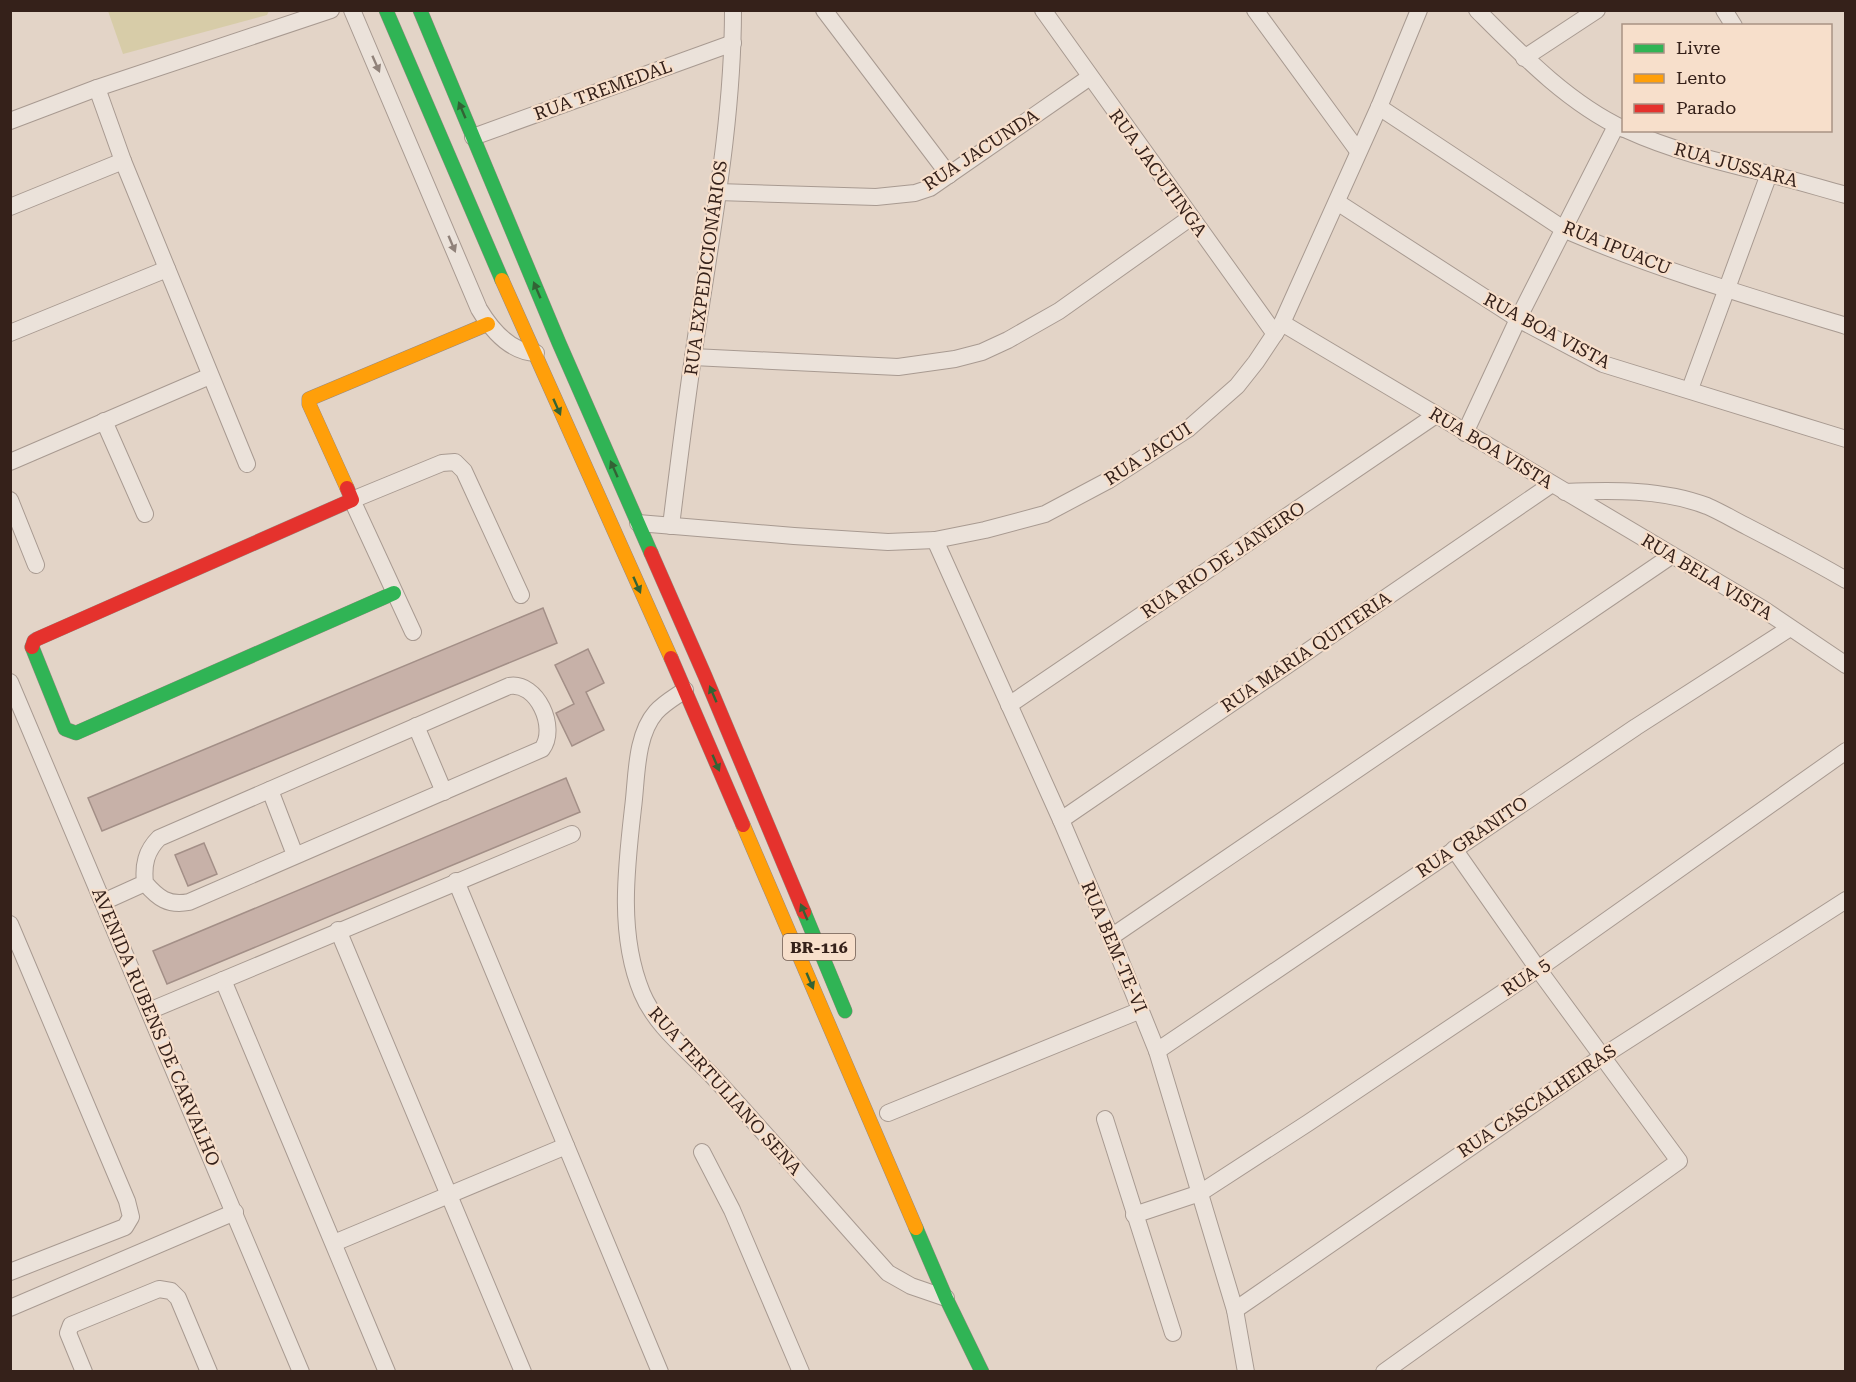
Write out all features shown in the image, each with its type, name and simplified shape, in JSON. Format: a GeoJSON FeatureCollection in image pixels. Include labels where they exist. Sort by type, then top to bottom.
{"type":"FeatureCollection","features":[{"type":"Feature","properties":{"kind":"main road"},"geometry":{"type":"LineString","coordinates":[[386,10],[534,353],[685,690],[946,1298],[982,1371]]}},
{"type":"Feature","properties":{"kind":"main road"},"geometry":{"type":"LineString","coordinates":[[420,10],[559,343],[638,523]]}},
{"type":"Feature","properties":{"kind":"main road"},"geometry":{"type":"LineString","coordinates":[[394,593],[79,733],[65,729],[32,648],[34,641],[352,500],[309,404],[309,399],[488,324]]}},
{"type":"Feature","properties":{"kind":"main road","name":"BR-116"},"geometry":{"type":"LineString","coordinates":[[638,523],[705,676],[851,1026]]}},
{"type":"Feature","properties":{"kind":"street"},"geometry":{"type":"LineString","coordinates":[[284,26],[293,10]]}},
{"type":"Feature","properties":{"kind":"street"},"geometry":{"type":"LineString","coordinates":[[10,121],[97,88],[331,10]]}},
{"type":"Feature","properties":{"kind":"street"},"geometry":{"type":"LineString","coordinates":[[352,10],[479,309],[488,324],[509,343],[534,353],[559,343]]}},
{"type":"Feature","properties":{"kind":"street","name":"RUA EXPEDICIONÁRIOS"},"geometry":{"type":"LineString","coordinates":[[671,526],[718,192],[733,43],[733,10]]}},
{"type":"Feature","properties":{"kind":"street"},"geometry":{"type":"LineString","coordinates":[[824,10],[949,175]]}},
{"type":"Feature","properties":{"kind":"street","name":"RUA JACUTINGA"},"geometry":{"type":"LineString","coordinates":[[1043,10],[1190,218],[1279,329]]}},
{"type":"Feature","properties":{"kind":"street"},"geometry":{"type":"LineString","coordinates":[[1255,10],[1358,151]]}},
{"type":"Feature","properties":{"kind":"street","name":"RUA JACUI"},"geometry":{"type":"LineString","coordinates":[[638,523],[876,541],[935,540],[1045,514],[1109,480],[1188,429],[1237,386],[1279,329],[1337,202],[1419,10]]}},
{"type":"Feature","properties":{"kind":"street","name":"RUA JUSSARA"},"geometry":{"type":"LineString","coordinates":[[1477,10],[1524,58],[1580,102],[1622,128]]}},
{"type":"Feature","properties":{"kind":"street"},"geometry":{"type":"LineString","coordinates":[[1524,58],[1597,10]]}},
{"type":"Feature","properties":{"kind":"street"},"geometry":{"type":"LineString","coordinates":[[1724,10],[1733,24]]}},
{"type":"Feature","properties":{"kind":"street","name":"RUA TREMEDAL"},"geometry":{"type":"LineString","coordinates":[[473,137],[733,43]]}},
{"type":"Feature","properties":{"kind":"street","name":"RUA JACUNDA"},"geometry":{"type":"LineString","coordinates":[[718,192],[876,197],[915,193],[930,188],[1090,77]]}},
{"type":"Feature","properties":{"kind":"street"},"geometry":{"type":"LineString","coordinates":[[97,88],[123,161],[247,464]]}},
{"type":"Feature","properties":{"kind":"street","name":"RUA IPUACU"},"geometry":{"type":"LineString","coordinates":[[1378,107],[1565,230],[1598,245],[1726,290],[1845,326]]}},
{"type":"Feature","properties":{"kind":"street"},"geometry":{"type":"LineString","coordinates":[[1465,433],[1518,319],[1622,128]]}},
{"type":"Feature","properties":{"kind":"street","name":"RUA JUSSARA"},"geometry":{"type":"LineString","coordinates":[[1631,132],[1650,141],[1702,158],[1845,195]]}},
{"type":"Feature","properties":{"kind":"street"},"geometry":{"type":"LineString","coordinates":[[10,207],[123,161]]}},
{"type":"Feature","properties":{"kind":"street"},"geometry":{"type":"LineString","coordinates":[[1690,389],[1769,174]]}},
{"type":"Feature","properties":{"kind":"street","name":"RUA BOA VISTA"},"geometry":{"type":"LineString","coordinates":[[1337,202],[1518,319],[1604,364],[1845,438]]}},
{"type":"Feature","properties":{"kind":"street"},"geometry":{"type":"LineString","coordinates":[[693,357],[898,367],[955,360],[1008,340],[1059,311],[1190,218]]}},
{"type":"Feature","properties":{"kind":"street"},"geometry":{"type":"LineString","coordinates":[[10,333],[166,268]]}},
{"type":"Feature","properties":{"kind":"street","name":"RUA BOA VISTA"},"geometry":{"type":"LineString","coordinates":[[1279,329],[1436,415],[1558,488],[1636,492],[1673,497],[1706,506],[1790,548],[1845,580]]}},
{"type":"Feature","properties":{"kind":"street"},"geometry":{"type":"LineString","coordinates":[[10,462],[210,376]]}},
{"type":"Feature","properties":{"kind":"street","name":"RUA RIO DE JANEIRO"},"geometry":{"type":"LineString","coordinates":[[1009,705],[1436,415]]}},
{"type":"Feature","properties":{"kind":"street"},"geometry":{"type":"LineString","coordinates":[[104,421],[145,514]]}},
{"type":"Feature","properties":{"kind":"street"},"geometry":{"type":"LineString","coordinates":[[413,632],[352,500],[447,462],[459,463],[464,471],[521,595]]}},
{"type":"Feature","properties":{"kind":"street","name":"RUA BELA VISTA"},"geometry":{"type":"LineString","coordinates":[[1558,488],[1763,609],[1845,665]]}},
{"type":"Feature","properties":{"kind":"street","name":"RUA MARIA QUITERIA"},"geometry":{"type":"LineString","coordinates":[[1061,820],[1558,488]]}},
{"type":"Feature","properties":{"kind":"street"},"geometry":{"type":"LineString","coordinates":[[10,500],[36,565]]}},
{"type":"Feature","properties":{"kind":"street","name":"RUA BEM-TE-VI"},"geometry":{"type":"LineString","coordinates":[[935,540],[1061,820],[1157,1050],[1235,1310],[1246,1371]]}},
{"type":"Feature","properties":{"kind":"street"},"geometry":{"type":"LineString","coordinates":[[1111,937],[1671,556]]}},
{"type":"Feature","properties":{"kind":"street","name":"RUA GRANITO"},"geometry":{"type":"LineString","coordinates":[[1157,1050],[1636,726],[1790,628]]}},
{"type":"Feature","properties":{"kind":"street","name":"AVENIDA RUBENS DE CARVALHO"},"geometry":{"type":"LineString","coordinates":[[10,682],[301,1371]]}},
{"type":"Feature","properties":{"kind":"street"},"geometry":{"type":"LineString","coordinates":[[514,685],[520,685],[529,690],[543,712],[548,733],[542,749],[189,902],[179,904],[164,900],[145,883],[145,862],[149,851],[159,838],[416,726],[514,685]]}},
{"type":"Feature","properties":{"kind":"street","name":"RUA TERTULIANO SENA"},"geometry":{"type":"LineString","coordinates":[[685,690],[655,713],[647,725],[641,748],[626,881],[629,946],[642,994],[653,1013],[665,1027],[717,1081],[888,1273],[911,1286],[946,1298]]}},
{"type":"Feature","properties":{"kind":"street"},"geometry":{"type":"LineString","coordinates":[[416,726],[444,792]]}},
{"type":"Feature","properties":{"kind":"street","name":"RUA 5"},"geometry":{"type":"LineString","coordinates":[[1134,1215],[1200,1193],[1308,1123],[1538,969],[1845,751]]}},
{"type":"Feature","properties":{"kind":"street"},"geometry":{"type":"LineString","coordinates":[[270,790],[295,855]]}},
{"type":"Feature","properties":{"kind":"street"},"geometry":{"type":"LineString","coordinates":[[149,1011],[572,834]]}},
{"type":"Feature","properties":{"kind":"street"},"geometry":{"type":"LineString","coordinates":[[1384,1371],[1680,1161],[1538,969],[1454,849]]}},
{"type":"Feature","properties":{"kind":"street"},"geometry":{"type":"LineString","coordinates":[[456,881],[660,1371]]}},
{"type":"Feature","properties":{"kind":"street"},"geometry":{"type":"LineString","coordinates":[[103,902],[145,883]]}},
{"type":"Feature","properties":{"kind":"street","name":"RUA CASCALHEIRAS"},"geometry":{"type":"LineString","coordinates":[[1235,1310],[1603,1056],[1845,900]]}},
{"type":"Feature","properties":{"kind":"street"},"geometry":{"type":"LineString","coordinates":[[10,924],[17,957],[127,1201],[131,1217],[125,1227],[11,1272]]}},
{"type":"Feature","properties":{"kind":"street"},"geometry":{"type":"LineString","coordinates":[[338,930],[523,1371]]}},
{"type":"Feature","properties":{"kind":"street"},"geometry":{"type":"LineString","coordinates":[[223,980],[387,1371]]}},
{"type":"Feature","properties":{"kind":"street"},"geometry":{"type":"LineString","coordinates":[[888,1113],[1141,1010]]}},
{"type":"Feature","properties":{"kind":"street"},"geometry":{"type":"LineString","coordinates":[[1105,1119],[1173,1333]]}},
{"type":"Feature","properties":{"kind":"street"},"geometry":{"type":"LineString","coordinates":[[334,1243],[566,1146]]}},
{"type":"Feature","properties":{"kind":"street"},"geometry":{"type":"LineString","coordinates":[[702,1152],[732,1210],[801,1371]]}},
{"type":"Feature","properties":{"kind":"street"},"geometry":{"type":"LineString","coordinates":[[10,1308],[235,1212]]}},
{"type":"Feature","properties":{"kind":"street"},"geometry":{"type":"LineString","coordinates":[[84,1371],[68,1333],[71,1325],[159,1289],[171,1291],[178,1298],[209,1371]]}},
{"type":"Feature","properties":{"kind":"shaded area"},"geometry":{"type":"Polygon","coordinates":[[[108,10],[269,11],[267,15],[123,54],[108,10]]]}},
{"type":"Feature","properties":{"kind":"building"},"geometry":{"type":"Polygon","coordinates":[[[543,608],[557,643],[102,831],[88,798],[543,608]]]}},
{"type":"Feature","properties":{"kind":"building"},"geometry":{"type":"Polygon","coordinates":[[[588,649],[604,683],[586,692],[604,730],[572,746],[556,713],[574,704],[555,665],[588,649]]]}},
{"type":"Feature","properties":{"kind":"building"},"geometry":{"type":"Polygon","coordinates":[[[566,778],[580,812],[167,984],[153,951],[566,778]]]}},
{"type":"Feature","properties":{"kind":"building"},"geometry":{"type":"Polygon","coordinates":[[[204,843],[217,874],[188,886],[175,855],[204,843]]]}},
{"type":"Feature","properties":{"kind":"traffic: fast"},"geometry":{"type":"LineString","coordinates":[[386,10],[502,280]]}},
{"type":"Feature","properties":{"kind":"traffic: fast"},"geometry":{"type":"LineString","coordinates":[[420,10],[559,343],[651,553]]}},
{"type":"Feature","properties":{"kind":"traffic: fast"},"geometry":{"type":"LineString","coordinates":[[32,647],[65,729],[76,733],[394,593]]}},
{"type":"Feature","properties":{"kind":"traffic: fast"},"geometry":{"type":"LineString","coordinates":[[804,912],[845,1011]]}},
{"type":"Feature","properties":{"kind":"traffic: fast"},"geometry":{"type":"LineString","coordinates":[[916,1228],[946,1298],[982,1372]]}},
{"type":"Feature","properties":{"kind":"traffic: slow"},"geometry":{"type":"LineString","coordinates":[[502,280],[671,658]]}},
{"type":"Feature","properties":{"kind":"traffic: slow"},"geometry":{"type":"LineString","coordinates":[[347,488],[309,404],[309,399],[488,324]]}},
{"type":"Feature","properties":{"kind":"traffic: slow"},"geometry":{"type":"LineString","coordinates":[[743,825],[916,1228]]}},
{"type":"Feature","properties":{"kind":"traffic: jam"},"geometry":{"type":"LineString","coordinates":[[32,647],[37,639],[352,500],[347,488]]}},
{"type":"Feature","properties":{"kind":"traffic: jam"},"geometry":{"type":"LineString","coordinates":[[651,553],[804,912]]}},
{"type":"Feature","properties":{"kind":"traffic: jam"},"geometry":{"type":"LineString","coordinates":[[671,658],[743,825]]}}]}
